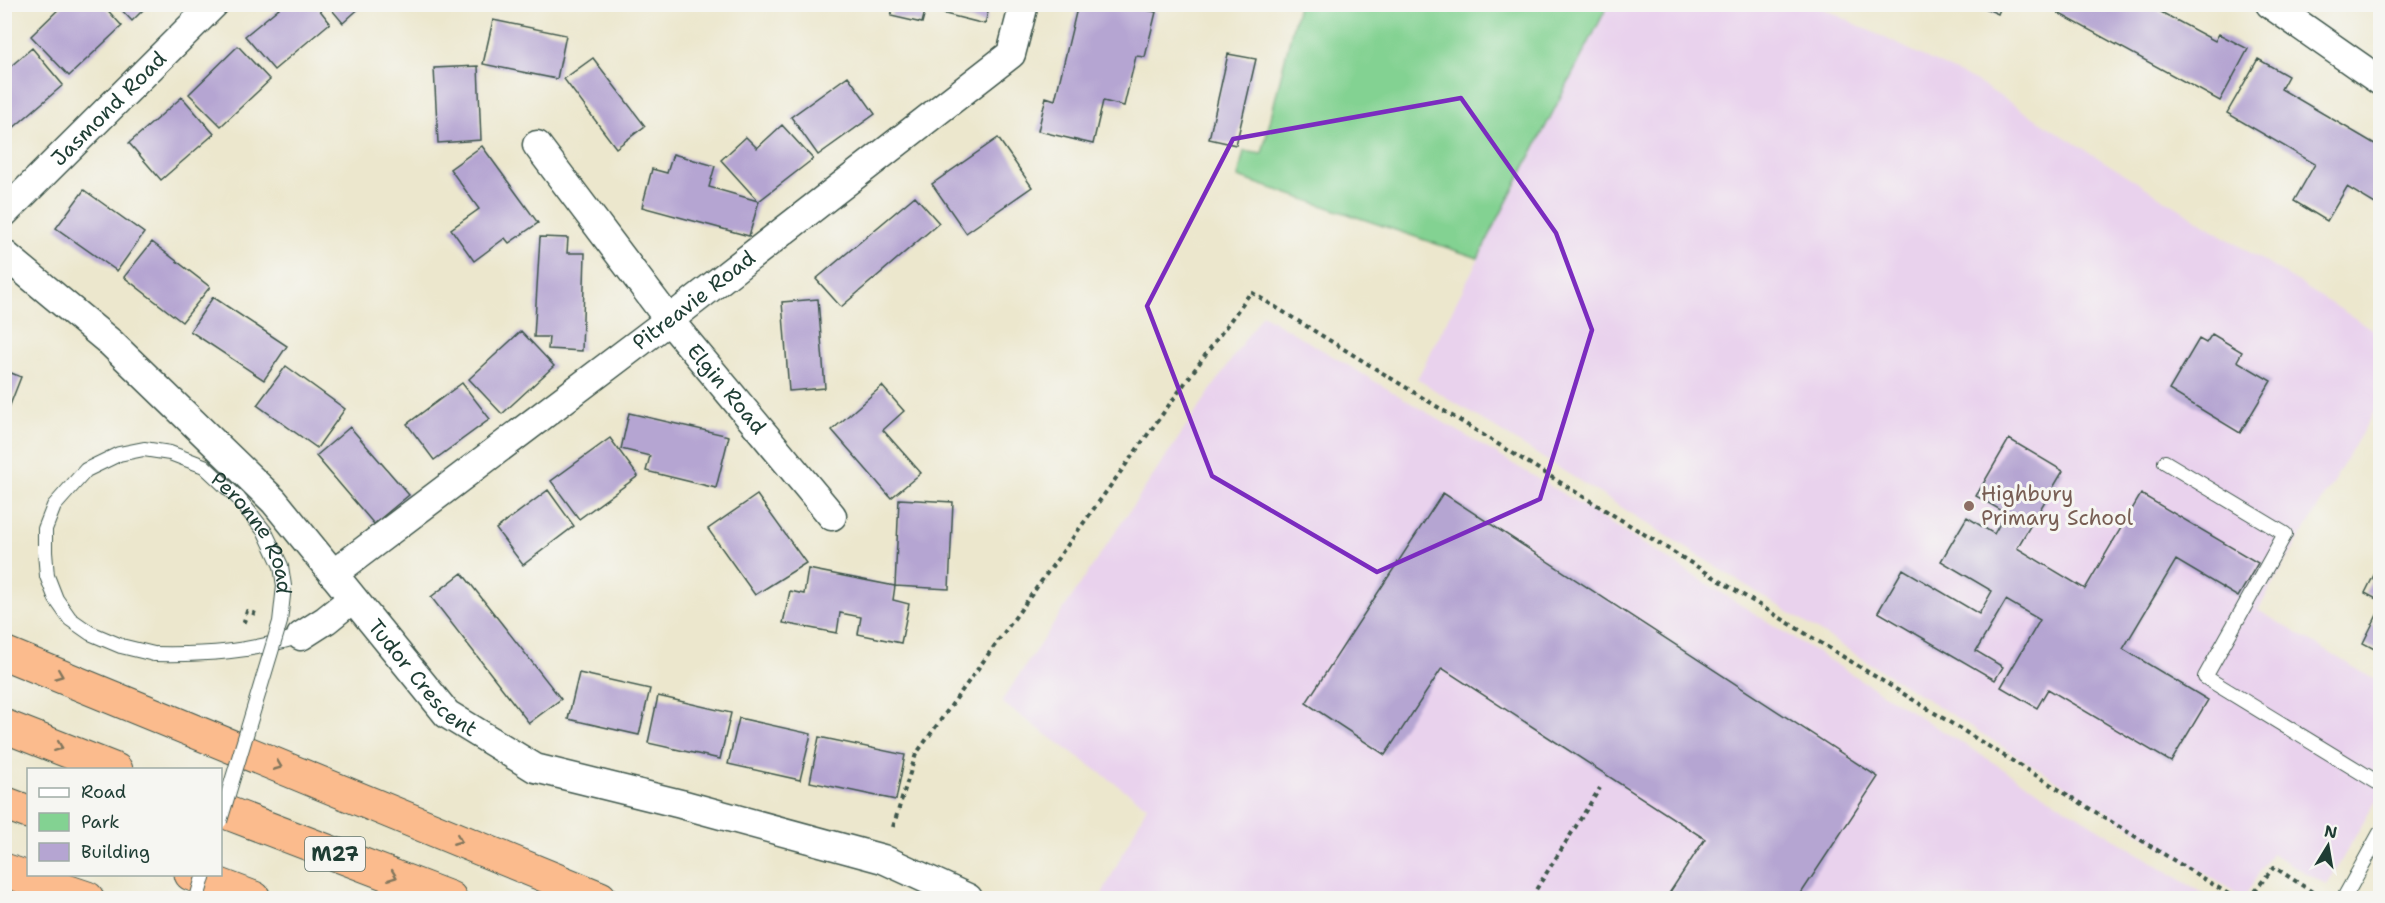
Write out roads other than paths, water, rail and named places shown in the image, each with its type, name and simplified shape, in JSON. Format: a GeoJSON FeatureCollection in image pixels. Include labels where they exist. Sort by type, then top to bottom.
{"type":"FeatureCollection","features":[{"type":"Feature","properties":{"kind":"highway"},"geometry":{"type":"LineString","coordinates":[[4,653],[600,898]]}},
{"type":"Feature","properties":{"kind":"highway"},"geometry":{"type":"LineString","coordinates":[[4,726],[111,768]]}},
{"type":"Feature","properties":{"kind":"highway"},"geometry":{"type":"LineString","coordinates":[[4,803],[27,812]]}},
{"type":"Feature","properties":{"kind":"highway","name":"M27"},"geometry":{"type":"LineString","coordinates":[[222,811],[450,898]]}},
{"type":"Feature","properties":{"kind":"highway"},"geometry":{"type":"LineString","coordinates":[[4,870],[87,898]]}},
{"type":"Feature","properties":{"kind":"highway"},"geometry":{"type":"LineString","coordinates":[[196,876],[254,898]]}},
{"type":"Feature","properties":{"kind":"street","name":"Jasmond Road"},"geometry":{"type":"LineString","coordinates":[[4,213],[214,4]]}},
{"type":"Feature","properties":{"kind":"street","name":"Pitreavie Road"},"geometry":{"type":"LineString","coordinates":[[333,574],[669,320],[1011,54],[1024,4]]}},
{"type":"Feature","properties":{"kind":"street"},"geometry":{"type":"LineString","coordinates":[[2270,4],[2380,81]]}},
{"type":"Feature","properties":{"kind":"street","name":"Elgin Road"},"geometry":{"type":"LineString","coordinates":[[537,145],[669,320],[832,516]]}},
{"type":"Feature","properties":{"kind":"street","name":"Tudor Crescent"},"geometry":{"type":"LineString","coordinates":[[4,254],[111,343],[274,501],[447,714],[535,768],[681,804],[883,859],[968,898]]}},
{"type":"Feature","properties":{"kind":"street","name":"Peronne Road"},"geometry":{"type":"LineString","coordinates":[[301,636],[352,599]]}},
{"type":"Feature","properties":{"kind":"lane","name":"Peronne Road"},"geometry":{"type":"LineString","coordinates":[[222,814],[273,644],[280,622],[284,586],[281,566],[265,532],[238,498],[204,466],[170,453],[144,449],[119,454],[86,470],[54,506],[45,529],[47,576],[56,599],[70,619],[90,633],[121,646],[154,654],[200,655],[248,651],[273,644],[301,636]]}},
{"type":"Feature","properties":{"kind":"lane"},"geometry":{"type":"LineString","coordinates":[[2165,462],[2285,534],[2205,678],[2380,784]]}},
{"type":"Feature","properties":{"kind":"lane"},"geometry":{"type":"LineString","coordinates":[[2344,898],[2380,833]]}},
{"type":"Feature","properties":{"kind":"lane"},"geometry":{"type":"LineString","coordinates":[[197,898],[203,876]]}},
{"type":"Feature","properties":{"kind":"place","name":"Highbury Primary School"},"geometry":{"type":"Point","coordinates":[1969,506]}}]}
